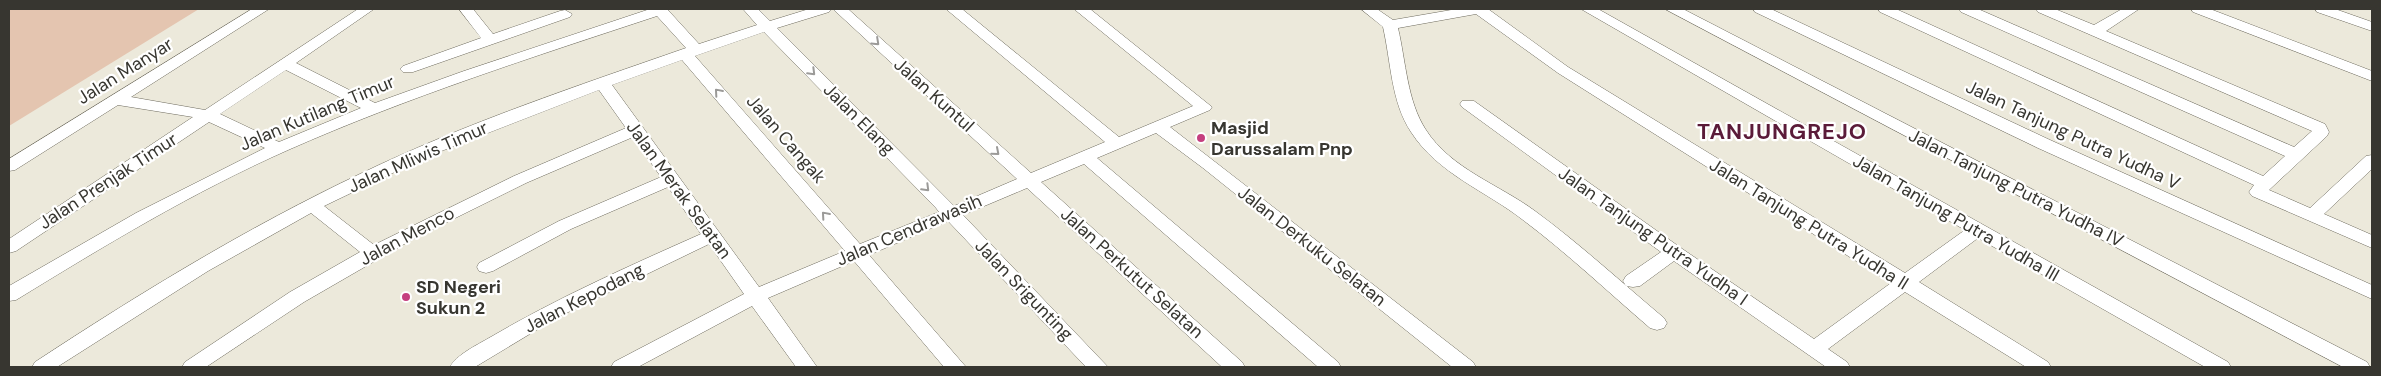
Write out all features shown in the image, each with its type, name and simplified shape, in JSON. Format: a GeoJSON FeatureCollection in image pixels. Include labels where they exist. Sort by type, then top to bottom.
{"type":"FeatureCollection","features":[{"type":"Feature","properties":{"kind":"street","name":"Jalan Manyar"},"geometry":{"type":"LineString","coordinates":[[9,166],[262,9]]}},
{"type":"Feature","properties":{"kind":"street","name":"Jalan Prenjak Timur"},"geometry":{"type":"LineString","coordinates":[[9,247],[366,9]]}},
{"type":"Feature","properties":{"kind":"street"},"geometry":{"type":"LineString","coordinates":[[466,9],[490,40]]}},
{"type":"Feature","properties":{"kind":"street","name":"Jalan Elang"},"geometry":{"type":"LineString","coordinates":[[750,9],[950,213]]}},
{"type":"Feature","properties":{"kind":"street","name":"Jalan Mliwis Timur"},"geometry":{"type":"LineString","coordinates":[[42,367],[182,280],[312,205],[428,151],[493,124],[690,52],[824,9]]}},
{"type":"Feature","properties":{"kind":"street","name":"Jalan Kuntul"},"geometry":{"type":"LineString","coordinates":[[840,9],[934,97],[1029,180]]}},
{"type":"Feature","properties":{"kind":"street"},"geometry":{"type":"LineString","coordinates":[[953,9],[1116,144]]}},
{"type":"Feature","properties":{"kind":"street","name":"Jalan Cendrawasih"},"geometry":{"type":"LineString","coordinates":[[621,367],[757,295],[857,251],[1086,157],[1204,106],[1081,9]]}},
{"type":"Feature","properties":{"kind":"street"},"geometry":{"type":"LineString","coordinates":[[1368,9],[1390,24],[1480,9]]}},
{"type":"Feature","properties":{"kind":"street","name":"Jalan Tanjung Putra Yudha II"},"geometry":{"type":"LineString","coordinates":[[1480,9],[1562,70],[1904,284],[2041,367]]}},
{"type":"Feature","properties":{"kind":"street","name":"Jalan Tanjung Putra Yudha III"},"geometry":{"type":"LineString","coordinates":[[1588,9],[2220,367]]}},
{"type":"Feature","properties":{"kind":"street","name":"Jalan Tanjung Putra Yudha IV"},"geometry":{"type":"LineString","coordinates":[[1672,9],[2360,367]]}},
{"type":"Feature","properties":{"kind":"street","name":"Jalan Tanjung Putra Yudha V"},"geometry":{"type":"LineString","coordinates":[[1760,9],[2044,144],[2372,293]]}},
{"type":"Feature","properties":{"kind":"street"},"geometry":{"type":"LineString","coordinates":[[1885,9],[2265,183]]}},
{"type":"Feature","properties":{"kind":"street"},"geometry":{"type":"LineString","coordinates":[[1966,9],[2295,154]]}},
{"type":"Feature","properties":{"kind":"street"},"geometry":{"type":"LineString","coordinates":[[2042,9],[2319,127],[2321,132],[2295,154],[2258,192],[2372,242]]}},
{"type":"Feature","properties":{"kind":"street"},"geometry":{"type":"LineString","coordinates":[[2095,31],[2132,9]]}},
{"type":"Feature","properties":{"kind":"street"},"geometry":{"type":"LineString","coordinates":[[2198,9],[2372,76]]}},
{"type":"Feature","properties":{"kind":"street"},"geometry":{"type":"LineString","coordinates":[[2322,9],[2372,27]]}},
{"type":"Feature","properties":{"kind":"street","name":"Jalan Kutilang Timur"},"geometry":{"type":"LineString","coordinates":[[9,295],[147,214],[280,148],[373,108],[660,10]]}},
{"type":"Feature","properties":{"kind":"street","name":"Jalan Cangak"},"geometry":{"type":"LineString","coordinates":[[660,10],[690,52],[956,367]]}},
{"type":"Feature","properties":{"kind":"street"},"geometry":{"type":"LineString","coordinates":[[408,69],[490,40],[563,11],[587,34]]}},
{"type":"Feature","properties":{"kind":"street"},"geometry":{"type":"LineString","coordinates":[[1390,24],[1407,107],[1417,130],[1433,151],[1446,162],[1501,194],[1530,216],[1657,323]]}},
{"type":"Feature","properties":{"kind":"street"},"geometry":{"type":"LineString","coordinates":[[415,50],[420,58],[405,65],[426,90]]}},
{"type":"Feature","properties":{"kind":"street"},"geometry":{"type":"LineString","coordinates":[[285,63],[373,108]]}},
{"type":"Feature","properties":{"kind":"street","name":"Jalan Merak Selatan"},"geometry":{"type":"LineString","coordinates":[[603,84],[712,236],[757,295],[807,367]]}},
{"type":"Feature","properties":{"kind":"street"},"geometry":{"type":"LineString","coordinates":[[117,100],[208,115],[280,148]]}},
{"type":"Feature","properties":{"kind":"street","name":"Jalan Tanjung Putra Yudha I"},"geometry":{"type":"LineString","coordinates":[[1468,104],[1674,252],[1840,367]]}},
{"type":"Feature","properties":{"kind":"street","name":"Jalan Derkuku Selatan"},"geometry":{"type":"LineString","coordinates":[[1157,126],[1466,367]]}},
{"type":"Feature","properties":{"kind":"street","name":"Jalan Menco"},"geometry":{"type":"LineString","coordinates":[[192,367],[274,312],[373,252],[500,188],[636,130]]}},
{"type":"Feature","properties":{"kind":"street"},"geometry":{"type":"LineString","coordinates":[[1086,157],[1331,367]]}},
{"type":"Feature","properties":{"kind":"street"},"geometry":{"type":"LineString","coordinates":[[2312,216],[2372,160]]}},
{"type":"Feature","properties":{"kind":"street"},"geometry":{"type":"LineString","coordinates":[[486,267],[565,225],[672,178]]}},
{"type":"Feature","properties":{"kind":"street","name":"Jalan Perkutut Selatan"},"geometry":{"type":"LineString","coordinates":[[1029,180],[1234,367]]}},
{"type":"Feature","properties":{"kind":"street"},"geometry":{"type":"LineString","coordinates":[[312,205],[373,252]]}},
{"type":"Feature","properties":{"kind":"street","name":"Jalan Srigunting"},"geometry":{"type":"LineString","coordinates":[[950,213],[1098,367]]}},
{"type":"Feature","properties":{"kind":"street"},"geometry":{"type":"LineString","coordinates":[[1814,349],[1977,230]]}},
{"type":"Feature","properties":{"kind":"street","name":"Jalan Kepodang"},"geometry":{"type":"LineString","coordinates":[[460,367],[540,319],[616,279],[712,236]]}},
{"type":"Feature","properties":{"kind":"street"},"geometry":{"type":"LineString","coordinates":[[1633,281],[1674,252]]}},
{"type":"Feature","properties":{"kind":"shaded area"},"geometry":{"type":"Polygon","coordinates":[[[9,9],[199,9],[9,126],[9,9]]]}},
{"type":"Feature","properties":{"kind":"place","name":"Masjid Darussalam Pnp"},"geometry":{"type":"Point","coordinates":[1201,138]}},
{"type":"Feature","properties":{"kind":"place","name":"SD Negeri Sukun 2"},"geometry":{"type":"Point","coordinates":[406,297]}},
{"type":"Feature","properties":{"kind":"district","name":"TANJUNGREJO"},"geometry":{"type":"Point","coordinates":[1782,131]}}]}
